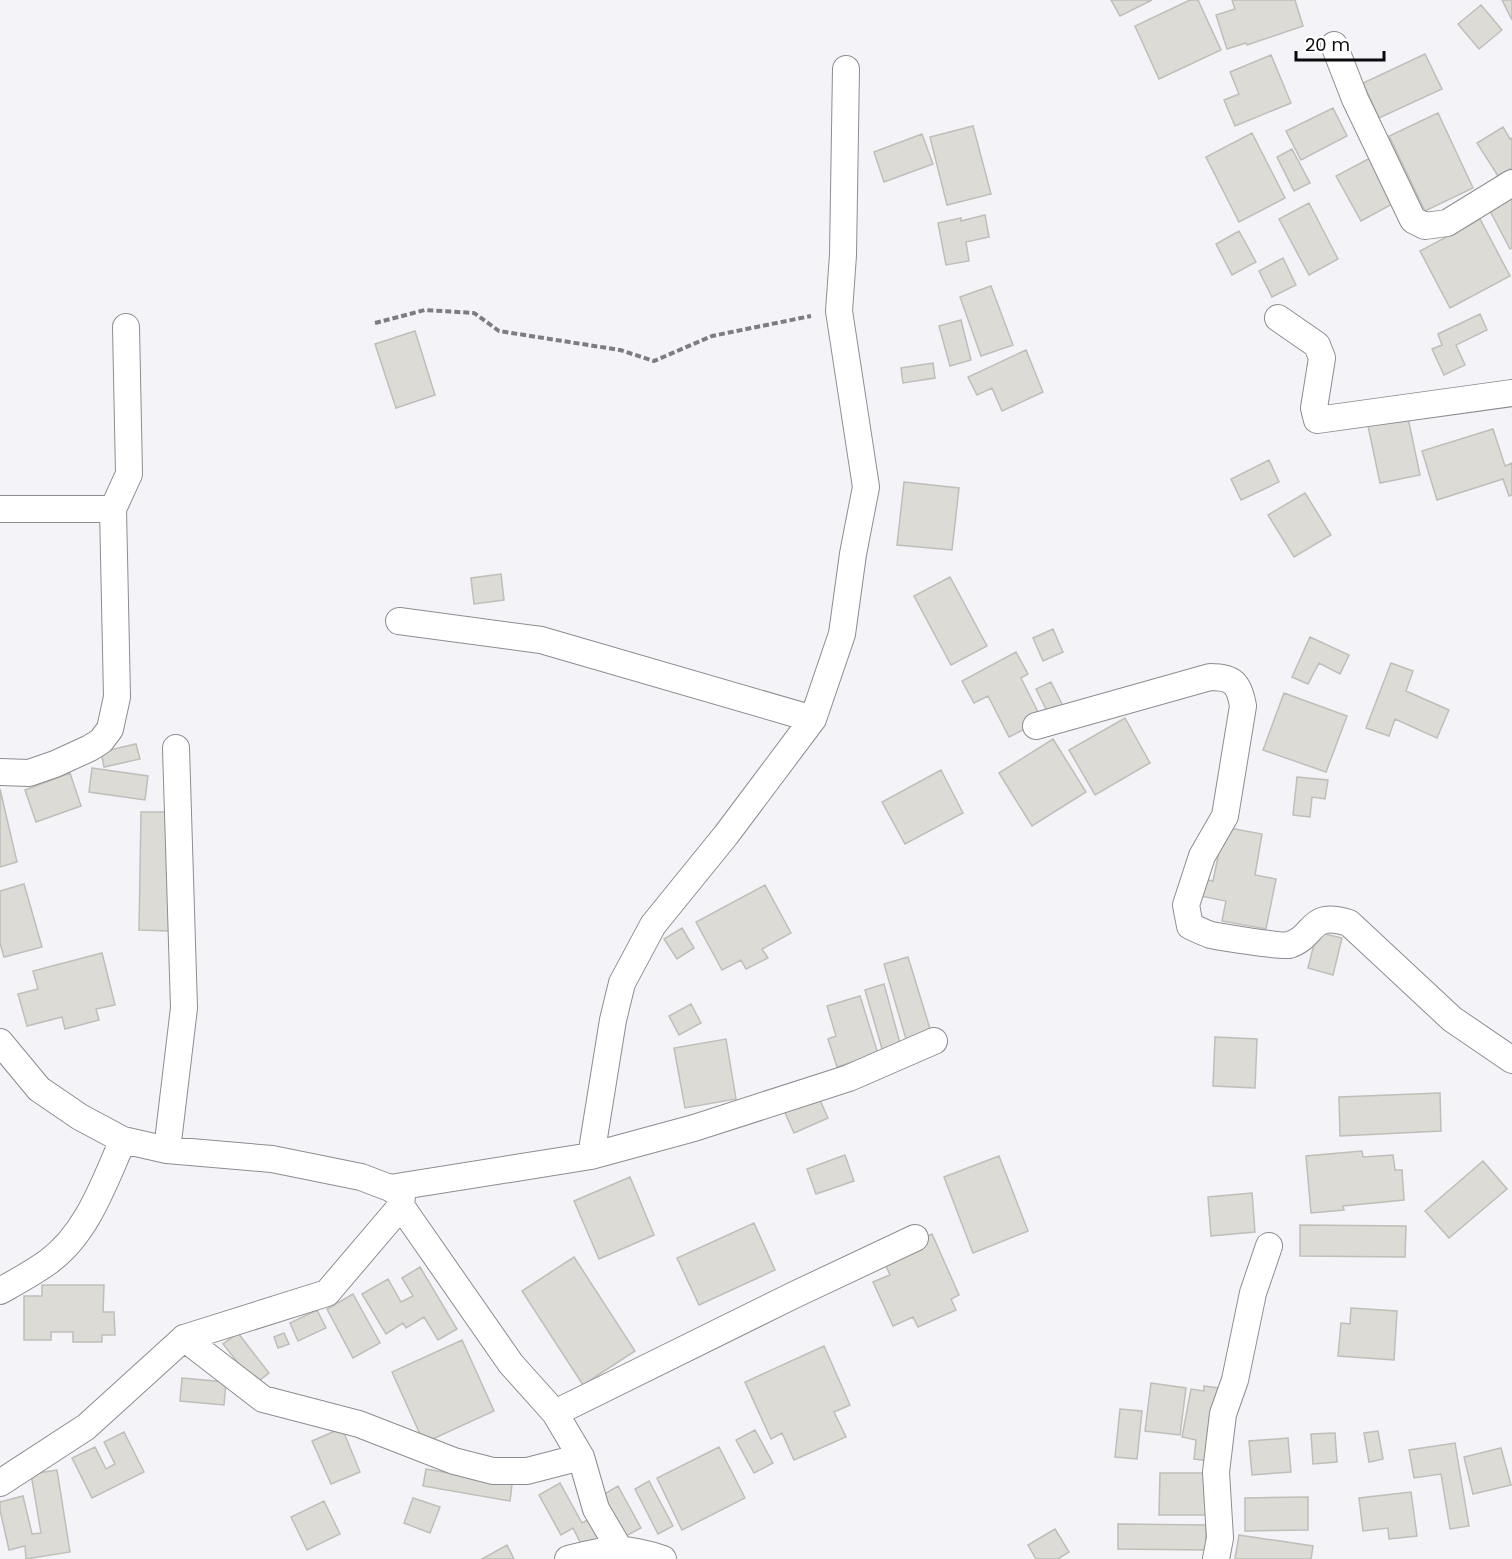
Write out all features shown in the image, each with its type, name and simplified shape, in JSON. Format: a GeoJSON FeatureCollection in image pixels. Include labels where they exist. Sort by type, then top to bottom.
{"type":"FeatureCollection","features":[{"type":"Feature","properties":{"kind":"street"},"geometry":{"type":"LineString","coordinates":[[1334,45],[1355,99],[1413,220],[1425,225],[1447,223],[1512,183]]}},
{"type":"Feature","properties":{"kind":"street"},"geometry":{"type":"LineString","coordinates":[[591,1156],[613,1020],[622,983],[653,925],[726,835],[813,719],[842,634],[853,554],[866,486],[839,311],[843,255],[846,69]]}},
{"type":"Feature","properties":{"kind":"street"},"geometry":{"type":"LineString","coordinates":[[1278,318],[1317,345],[1322,358],[1314,408],[1317,420],[1512,393]]}},
{"type":"Feature","properties":{"kind":"street"},"geometry":{"type":"LineString","coordinates":[[0,772],[29,773],[55,764],[101,741],[110,729],[117,697],[113,509],[129,474],[126,327]]}},
{"type":"Feature","properties":{"kind":"street"},"geometry":{"type":"LineString","coordinates":[[0,509],[113,509]]}},
{"type":"Feature","properties":{"kind":"street"},"geometry":{"type":"LineString","coordinates":[[399,621],[541,640],[813,719]]}},
{"type":"Feature","properties":{"kind":"street"},"geometry":{"type":"LineString","coordinates":[[1036,726],[1210,677],[1224,677],[1236,684],[1243,706],[1226,816],[1202,856],[1186,905],[1190,926],[1209,935],[1287,945],[1299,939],[1317,922],[1333,918],[1349,923],[1452,1018],[1512,1060]]}},
{"type":"Feature","properties":{"kind":"street"},"geometry":{"type":"LineString","coordinates":[[167,1150],[184,1008],[176,748]]}},
{"type":"Feature","properties":{"kind":"street"},"geometry":{"type":"LineString","coordinates":[[0,1483],[86,1427],[184,1338],[327,1293],[396,1197],[591,1156],[694,1128],[849,1078],[934,1041]]}},
{"type":"Feature","properties":{"kind":"street"},"geometry":{"type":"LineString","coordinates":[[0,1042],[39,1089],[80,1117],[123,1140],[167,1150],[272,1159],[361,1177],[396,1197],[512,1364],[555,1413],[581,1457],[596,1509],[620,1550]]}},
{"type":"Feature","properties":{"kind":"street"},"geometry":{"type":"LineString","coordinates":[[0,1291],[50,1262],[75,1235],[91,1211],[123,1140]]}},
{"type":"Feature","properties":{"kind":"street"},"geometry":{"type":"LineString","coordinates":[[555,1413],[915,1238]]}},
{"type":"Feature","properties":{"kind":"street"},"geometry":{"type":"LineString","coordinates":[[1216,1559],[1220,1538],[1216,1472],[1222,1414],[1235,1380],[1253,1293],[1269,1246]]}},
{"type":"Feature","properties":{"kind":"street"},"geometry":{"type":"LineString","coordinates":[[184,1338],[263,1399],[359,1424],[454,1461],[493,1471],[527,1471],[581,1457]]}},
{"type":"Feature","properties":{"kind":"street"},"geometry":{"type":"LineString","coordinates":[[568,1559],[606,1549],[639,1550],[663,1559]]}},
{"type":"Feature","properties":{"kind":"path"},"geometry":{"type":"LineString","coordinates":[[375,323],[426,310],[474,313],[499,331],[620,350],[654,361],[712,336],[839,311]]}},
{"type":"Feature","properties":{"kind":"building"},"geometry":{"type":"Polygon","coordinates":[[[1111,0],[1152,0],[1120,16],[1111,0]]]}},
{"type":"Feature","properties":{"kind":"building"},"geometry":{"type":"Polygon","coordinates":[[[1190,0],[1198,0],[1221,50],[1159,79],[1135,26],[1190,0]]]}},
{"type":"Feature","properties":{"kind":"building"},"geometry":{"type":"Polygon","coordinates":[[[1232,0],[1295,0],[1303,26],[1247,45],[1246,43],[1227,49],[1216,15],[1235,9],[1232,0]]]}},
{"type":"Feature","properties":{"kind":"building"},"geometry":{"type":"Polygon","coordinates":[[[1502,0],[1512,0],[1512,20],[1502,0]]]}},
{"type":"Feature","properties":{"kind":"building"},"geometry":{"type":"Polygon","coordinates":[[[1481,5],[1502,30],[1479,49],[1458,24],[1481,5]]]}},
{"type":"Feature","properties":{"kind":"building"},"geometry":{"type":"Polygon","coordinates":[[[1425,54],[1442,89],[1379,118],[1363,83],[1425,54]]]}},
{"type":"Feature","properties":{"kind":"building"},"geometry":{"type":"Polygon","coordinates":[[[1271,55],[1291,103],[1235,126],[1224,100],[1239,94],[1230,72],[1271,55]]]}},
{"type":"Feature","properties":{"kind":"building"},"geometry":{"type":"Polygon","coordinates":[[[1333,108],[1347,136],[1301,160],[1286,131],[1333,108]]]}},
{"type":"Feature","properties":{"kind":"building"},"geometry":{"type":"Polygon","coordinates":[[[1438,113],[1473,188],[1425,211],[1389,136],[1438,113]]]}},
{"type":"Feature","properties":{"kind":"building"},"geometry":{"type":"Polygon","coordinates":[[[973,126],[991,194],[947,205],[930,137],[973,126]]]}},
{"type":"Feature","properties":{"kind":"building"},"geometry":{"type":"Polygon","coordinates":[[[1503,127],[1510,139],[1512,138],[1512,168],[1498,176],[1477,143],[1503,127]]]}},
{"type":"Feature","properties":{"kind":"building"},"geometry":{"type":"Polygon","coordinates":[[[1252,133],[1285,198],[1239,222],[1206,157],[1252,133]]]}},
{"type":"Feature","properties":{"kind":"building"},"geometry":{"type":"Polygon","coordinates":[[[922,134],[933,164],[884,182],[874,152],[922,134]]]}},
{"type":"Feature","properties":{"kind":"building"},"geometry":{"type":"Polygon","coordinates":[[[1292,149],[1310,183],[1294,191],[1277,157],[1292,149]]]}},
{"type":"Feature","properties":{"kind":"building"},"geometry":{"type":"Polygon","coordinates":[[[1372,157],[1396,202],[1361,221],[1336,176],[1372,157]]]}},
{"type":"Feature","properties":{"kind":"building"},"geometry":{"type":"Polygon","coordinates":[[[1512,197],[1512,248],[1510,249],[1489,209],[1512,197]]]}},
{"type":"Feature","properties":{"kind":"building"},"geometry":{"type":"Polygon","coordinates":[[[1309,203],[1338,259],[1309,275],[1279,219],[1309,203]]]}},
{"type":"Feature","properties":{"kind":"building"},"geometry":{"type":"Polygon","coordinates":[[[985,215],[989,237],[966,242],[969,261],[946,265],[938,223],[961,218],[961,221],[985,215]]]}},
{"type":"Feature","properties":{"kind":"building"},"geometry":{"type":"Polygon","coordinates":[[[1480,219],[1510,276],[1450,308],[1420,251],[1480,219]]]}},
{"type":"Feature","properties":{"kind":"building"},"geometry":{"type":"Polygon","coordinates":[[[1239,231],[1256,262],[1232,275],[1216,244],[1239,231]]]}},
{"type":"Feature","properties":{"kind":"building"},"geometry":{"type":"Polygon","coordinates":[[[1283,258],[1296,285],[1272,297],[1259,271],[1283,258]]]}},
{"type":"Feature","properties":{"kind":"building"},"geometry":{"type":"Polygon","coordinates":[[[991,286],[1013,345],[981,356],[960,297],[991,286]]]}},
{"type":"Feature","properties":{"kind":"building"},"geometry":{"type":"Polygon","coordinates":[[[1480,314],[1487,330],[1456,345],[1465,365],[1444,375],[1432,349],[1442,345],[1438,334],[1480,314]]]}},
{"type":"Feature","properties":{"kind":"building"},"geometry":{"type":"Polygon","coordinates":[[[961,320],[971,360],[950,366],[939,326],[961,320]]]}},
{"type":"Feature","properties":{"kind":"building"},"geometry":{"type":"Polygon","coordinates":[[[415,331],[435,395],[396,408],[375,344],[415,331]]]}},
{"type":"Feature","properties":{"kind":"building"},"geometry":{"type":"Polygon","coordinates":[[[1026,350],[1043,392],[1002,411],[992,388],[977,395],[968,377],[1026,350]]]}},
{"type":"Feature","properties":{"kind":"building"},"geometry":{"type":"Polygon","coordinates":[[[933,363],[935,378],[903,383],[901,368],[933,363]]]}},
{"type":"Feature","properties":{"kind":"building"},"geometry":{"type":"Polygon","coordinates":[[[1407,413],[1420,475],[1380,483],[1367,421],[1407,413]]]}},
{"type":"Feature","properties":{"kind":"building"},"geometry":{"type":"Polygon","coordinates":[[[1493,429],[1505,466],[1512,463],[1512,495],[1509,496],[1503,479],[1437,500],[1422,451],[1493,429]]]}},
{"type":"Feature","properties":{"kind":"building"},"geometry":{"type":"Polygon","coordinates":[[[1269,460],[1279,482],[1241,500],[1231,479],[1269,460]]]}},
{"type":"Feature","properties":{"kind":"building"},"geometry":{"type":"Polygon","coordinates":[[[904,482],[959,488],[952,550],[897,545],[904,482]]]}},
{"type":"Feature","properties":{"kind":"building"},"geometry":{"type":"Polygon","coordinates":[[[1305,493],[1331,535],[1294,557],[1268,515],[1305,493]]]}},
{"type":"Feature","properties":{"kind":"building"},"geometry":{"type":"Polygon","coordinates":[[[501,574],[504,600],[474,604],[471,578],[501,574]]]}},
{"type":"Feature","properties":{"kind":"building"},"geometry":{"type":"Polygon","coordinates":[[[950,577],[987,646],[951,665],[914,596],[950,577]]]}},
{"type":"Feature","properties":{"kind":"building"},"geometry":{"type":"Polygon","coordinates":[[[1053,629],[1063,652],[1043,661],[1033,638],[1053,629]]]}},
{"type":"Feature","properties":{"kind":"building"},"geometry":{"type":"Polygon","coordinates":[[[1310,637],[1349,655],[1340,674],[1319,663],[1308,684],[1292,677],[1310,637]]]}},
{"type":"Feature","properties":{"kind":"building"},"geometry":{"type":"Polygon","coordinates":[[[1016,652],[1028,674],[1021,678],[1042,720],[1009,737],[988,696],[974,703],[962,681],[1016,652]]]}},
{"type":"Feature","properties":{"kind":"building"},"geometry":{"type":"Polygon","coordinates":[[[1391,663],[1413,671],[1406,691],[1449,710],[1437,738],[1395,719],[1389,736],[1366,728],[1391,663]]]}},
{"type":"Feature","properties":{"kind":"building"},"geometry":{"type":"Polygon","coordinates":[[[1051,682],[1064,708],[1049,715],[1036,689],[1051,682]]]}},
{"type":"Feature","properties":{"kind":"building"},"geometry":{"type":"Polygon","coordinates":[[[1284,693],[1347,716],[1326,772],[1263,750],[1284,693]]]}},
{"type":"Feature","properties":{"kind":"building"},"geometry":{"type":"Polygon","coordinates":[[[1125,718],[1150,763],[1095,795],[1069,750],[1125,718]]]}},
{"type":"Feature","properties":{"kind":"building"},"geometry":{"type":"Polygon","coordinates":[[[1053,739],[1086,792],[1032,826],[999,773],[1053,739]]]}},
{"type":"Feature","properties":{"kind":"building"},"geometry":{"type":"Polygon","coordinates":[[[136,744],[140,759],[104,767],[101,752],[136,744]]]}},
{"type":"Feature","properties":{"kind":"building"},"geometry":{"type":"Polygon","coordinates":[[[92,768],[148,776],[145,800],[89,792],[92,768]]]}},
{"type":"Feature","properties":{"kind":"building"},"geometry":{"type":"Polygon","coordinates":[[[941,770],[963,813],[905,844],[882,802],[941,770]]]}},
{"type":"Feature","properties":{"kind":"building"},"geometry":{"type":"Polygon","coordinates":[[[70,773],[81,806],[36,822],[25,790],[70,773]]]}},
{"type":"Feature","properties":{"kind":"building"},"geometry":{"type":"Polygon","coordinates":[[[1297,777],[1328,780],[1325,799],[1312,797],[1310,817],[1293,815],[1297,777]]]}},
{"type":"Feature","properties":{"kind":"building"},"geometry":{"type":"Polygon","coordinates":[[[0,789],[17,862],[0,867],[0,789]]]}},
{"type":"Feature","properties":{"kind":"building"},"geometry":{"type":"Polygon","coordinates":[[[141,812],[172,812],[170,931],[139,930],[141,812]]]}},
{"type":"Feature","properties":{"kind":"building"},"geometry":{"type":"Polygon","coordinates":[[[1224,827],[1262,834],[1255,875],[1276,879],[1266,929],[1222,921],[1226,901],[1195,895],[1198,878],[1213,881],[1224,827]]]}},
{"type":"Feature","properties":{"kind":"building"},"geometry":{"type":"Polygon","coordinates":[[[24,884],[42,947],[4,957],[0,943],[0,891],[24,884]]]}},
{"type":"Feature","properties":{"kind":"building"},"geometry":{"type":"Polygon","coordinates":[[[765,885],[791,933],[762,949],[768,958],[746,969],[741,960],[722,970],[696,922],[765,885]]]}},
{"type":"Feature","properties":{"kind":"building"},"geometry":{"type":"Polygon","coordinates":[[[682,928],[694,948],[677,959],[664,939],[682,928]]]}},
{"type":"Feature","properties":{"kind":"building"},"geometry":{"type":"Polygon","coordinates":[[[1317,932],[1342,938],[1333,975],[1308,968],[1317,932]]]}},
{"type":"Feature","properties":{"kind":"building"},"geometry":{"type":"Polygon","coordinates":[[[102,953],[115,1005],[96,1009],[99,1020],[65,1029],[62,1017],[27,1026],[18,994],[38,989],[33,971],[102,953]]]}},
{"type":"Feature","properties":{"kind":"building"},"geometry":{"type":"Polygon","coordinates":[[[908,957],[931,1032],[906,1039],[884,964],[908,957]]]}},
{"type":"Feature","properties":{"kind":"building"},"geometry":{"type":"Polygon","coordinates":[[[884,984],[901,1047],[883,1052],[865,990],[884,984]]]}},
{"type":"Feature","properties":{"kind":"building"},"geometry":{"type":"Polygon","coordinates":[[[860,996],[878,1054],[837,1067],[828,1039],[836,1036],[827,1006],[860,996]]]}},
{"type":"Feature","properties":{"kind":"building"},"geometry":{"type":"Polygon","coordinates":[[[691,1004],[701,1023],[679,1035],[669,1016],[691,1004]]]}},
{"type":"Feature","properties":{"kind":"building"},"geometry":{"type":"Polygon","coordinates":[[[1215,1037],[1257,1039],[1255,1088],[1213,1086],[1215,1037]]]}},
{"type":"Feature","properties":{"kind":"building"},"geometry":{"type":"Polygon","coordinates":[[[726,1039],[736,1099],[685,1108],[674,1048],[726,1039]]]}},
{"type":"Feature","properties":{"kind":"building"},"geometry":{"type":"Polygon","coordinates":[[[816,1091],[828,1118],[794,1133],[782,1106],[816,1091]]]}},
{"type":"Feature","properties":{"kind":"building"},"geometry":{"type":"Polygon","coordinates":[[[1440,1093],[1441,1131],[1340,1136],[1339,1097],[1440,1093]]]}},
{"type":"Feature","properties":{"kind":"building"},"geometry":{"type":"Polygon","coordinates":[[[1362,1151],[1363,1157],[1393,1155],[1395,1170],[1402,1170],[1404,1200],[1343,1206],[1344,1210],[1311,1213],[1306,1156],[1362,1151]]]}},
{"type":"Feature","properties":{"kind":"building"},"geometry":{"type":"Polygon","coordinates":[[[845,1155],[854,1181],[816,1194],[807,1169],[845,1155]]]}},
{"type":"Feature","properties":{"kind":"building"},"geometry":{"type":"Polygon","coordinates":[[[999,1156],[1028,1231],[973,1253],[944,1177],[999,1156]]]}},
{"type":"Feature","properties":{"kind":"building"},"geometry":{"type":"Polygon","coordinates":[[[1483,1161],[1507,1189],[1449,1238],[1425,1211],[1483,1161]]]}},
{"type":"Feature","properties":{"kind":"building"},"geometry":{"type":"Polygon","coordinates":[[[630,1177],[654,1235],[599,1259],[574,1201],[630,1177]]]}},
{"type":"Feature","properties":{"kind":"building"},"geometry":{"type":"Polygon","coordinates":[[[1252,1193],[1255,1232],[1211,1236],[1208,1197],[1252,1193]]]}},
{"type":"Feature","properties":{"kind":"building"},"geometry":{"type":"Polygon","coordinates":[[[754,1223],[775,1270],[699,1305],[677,1258],[754,1223]]]}},
{"type":"Feature","properties":{"kind":"building"},"geometry":{"type":"Polygon","coordinates":[[[1300,1225],[1406,1226],[1405,1257],[1300,1256],[1300,1225]]]}},
{"type":"Feature","properties":{"kind":"building"},"geometry":{"type":"Polygon","coordinates":[[[932,1234],[959,1295],[951,1299],[956,1310],[918,1327],[913,1317],[893,1326],[873,1282],[890,1275],[882,1257],[932,1234]]]}},
{"type":"Feature","properties":{"kind":"building"},"geometry":{"type":"Polygon","coordinates":[[[574,1257],[635,1351],[583,1385],[522,1291],[574,1257]]]}},
{"type":"Feature","properties":{"kind":"building"},"geometry":{"type":"Polygon","coordinates":[[[420,1267],[457,1329],[438,1340],[424,1317],[406,1328],[403,1323],[386,1334],[362,1294],[388,1279],[401,1302],[413,1296],[402,1278],[420,1267]]]}},
{"type":"Feature","properties":{"kind":"building"},"geometry":{"type":"Polygon","coordinates":[[[42,1285],[104,1285],[103,1312],[114,1312],[115,1335],[102,1335],[102,1342],[73,1342],[73,1332],[51,1332],[51,1340],[24,1340],[24,1296],[42,1296],[42,1285]]]}},
{"type":"Feature","properties":{"kind":"building"},"geometry":{"type":"Polygon","coordinates":[[[353,1294],[380,1343],[353,1358],[327,1309],[353,1294]]]}},
{"type":"Feature","properties":{"kind":"building"},"geometry":{"type":"Polygon","coordinates":[[[1351,1308],[1397,1311],[1394,1360],[1338,1356],[1341,1323],[1350,1324],[1351,1308]]]}},
{"type":"Feature","properties":{"kind":"building"},"geometry":{"type":"Polygon","coordinates":[[[317,1310],[326,1328],[298,1341],[290,1323],[317,1310]]]}},
{"type":"Feature","properties":{"kind":"building"},"geometry":{"type":"Polygon","coordinates":[[[238,1333],[269,1373],[255,1384],[223,1344],[238,1333]]]}},
{"type":"Feature","properties":{"kind":"building"},"geometry":{"type":"Polygon","coordinates":[[[284,1333],[289,1344],[278,1348],[274,1337],[284,1333]]]}},
{"type":"Feature","properties":{"kind":"building"},"geometry":{"type":"Polygon","coordinates":[[[462,1340],[494,1411],[424,1443],[392,1372],[462,1340]]]}},
{"type":"Feature","properties":{"kind":"building"},"geometry":{"type":"Polygon","coordinates":[[[824,1346],[850,1405],[834,1412],[846,1437],[794,1460],[782,1433],[771,1439],[745,1382],[824,1346]]]}},
{"type":"Feature","properties":{"kind":"building"},"geometry":{"type":"Polygon","coordinates":[[[182,1378],[226,1382],[224,1405],[180,1401],[182,1378]]]}},
{"type":"Feature","properties":{"kind":"building"},"geometry":{"type":"Polygon","coordinates":[[[1151,1383],[1186,1388],[1180,1435],[1145,1431],[1151,1383]]]}},
{"type":"Feature","properties":{"kind":"building"},"geometry":{"type":"Polygon","coordinates":[[[1204,1386],[1219,1388],[1209,1461],[1194,1459],[1196,1440],[1182,1437],[1191,1389],[1204,1391],[1204,1386]]]}},
{"type":"Feature","properties":{"kind":"building"},"geometry":{"type":"Polygon","coordinates":[[[1120,1409],[1142,1411],[1137,1459],[1115,1457],[1120,1409]]]}},
{"type":"Feature","properties":{"kind":"building"},"geometry":{"type":"Polygon","coordinates":[[[342,1428],[360,1472],[331,1484],[312,1441],[342,1428]]]}},
{"type":"Feature","properties":{"kind":"building"},"geometry":{"type":"Polygon","coordinates":[[[755,1430],[773,1463],[754,1473],[736,1440],[755,1430]]]}},
{"type":"Feature","properties":{"kind":"building"},"geometry":{"type":"Polygon","coordinates":[[[1378,1431],[1383,1459],[1369,1462],[1364,1433],[1378,1431]]]}},
{"type":"Feature","properties":{"kind":"building"},"geometry":{"type":"Polygon","coordinates":[[[124,1432],[144,1472],[92,1498],[72,1458],[95,1447],[106,1469],[115,1464],[104,1442],[124,1432]]]}},
{"type":"Feature","properties":{"kind":"building"},"geometry":{"type":"Polygon","coordinates":[[[1335,1433],[1337,1462],[1313,1464],[1311,1434],[1335,1433]]]}},
{"type":"Feature","properties":{"kind":"building"},"geometry":{"type":"Polygon","coordinates":[[[1288,1438],[1291,1472],[1252,1475],[1249,1441],[1288,1438]]]}},
{"type":"Feature","properties":{"kind":"building"},"geometry":{"type":"Polygon","coordinates":[[[1455,1443],[1469,1526],[1450,1529],[1441,1474],[1414,1478],[1409,1450],[1455,1443]]]}},
{"type":"Feature","properties":{"kind":"building"},"geometry":{"type":"Polygon","coordinates":[[[719,1447],[745,1498],[682,1530],[657,1478],[719,1447]]]}},
{"type":"Feature","properties":{"kind":"building"},"geometry":{"type":"Polygon","coordinates":[[[1501,1448],[1511,1485],[1473,1494],[1464,1457],[1501,1448]]]}},
{"type":"Feature","properties":{"kind":"building"},"geometry":{"type":"Polygon","coordinates":[[[426,1469],[512,1484],[510,1501],[423,1486],[426,1469]]]}},
{"type":"Feature","properties":{"kind":"building"},"geometry":{"type":"Polygon","coordinates":[[[57,1470],[70,1552],[26,1559],[25,1546],[9,1550],[0,1502],[23,1496],[32,1534],[41,1533],[31,1474],[57,1470]]]}},
{"type":"Feature","properties":{"kind":"building"},"geometry":{"type":"Polygon","coordinates":[[[1160,1473],[1209,1473],[1209,1515],[1159,1515],[1160,1473]]]}},
{"type":"Feature","properties":{"kind":"building"},"geometry":{"type":"Polygon","coordinates":[[[649,1481],[673,1526],[658,1534],[635,1489],[649,1481]]]}},
{"type":"Feature","properties":{"kind":"building"},"geometry":{"type":"Polygon","coordinates":[[[560,1483],[582,1523],[595,1516],[606,1535],[583,1548],[573,1528],[561,1535],[539,1495],[560,1483]]]}},
{"type":"Feature","properties":{"kind":"building"},"geometry":{"type":"Polygon","coordinates":[[[618,1486],[641,1528],[624,1537],[601,1496],[618,1486]]]}},
{"type":"Feature","properties":{"kind":"building"},"geometry":{"type":"Polygon","coordinates":[[[1411,1492],[1417,1536],[1389,1539],[1388,1528],[1363,1531],[1359,1498],[1411,1492]]]}},
{"type":"Feature","properties":{"kind":"building"},"geometry":{"type":"Polygon","coordinates":[[[1308,1497],[1308,1530],[1245,1531],[1245,1498],[1308,1497]]]}},
{"type":"Feature","properties":{"kind":"building"},"geometry":{"type":"Polygon","coordinates":[[[413,1498],[440,1507],[430,1533],[404,1523],[413,1498]]]}},
{"type":"Feature","properties":{"kind":"building"},"geometry":{"type":"Polygon","coordinates":[[[324,1501],[340,1534],[307,1550],[291,1517],[324,1501]]]}},
{"type":"Feature","properties":{"kind":"building"},"geometry":{"type":"Polygon","coordinates":[[[1118,1524],[1206,1525],[1206,1550],[1118,1549],[1118,1524]]]}},
{"type":"Feature","properties":{"kind":"building"},"geometry":{"type":"Polygon","coordinates":[[[1055,1529],[1069,1552],[1058,1559],[1036,1559],[1028,1545],[1055,1529]]]}},
{"type":"Feature","properties":{"kind":"building"},"geometry":{"type":"Polygon","coordinates":[[[1239,1535],[1313,1546],[1311,1559],[1235,1559],[1239,1535]]]}},
{"type":"Feature","properties":{"kind":"building"},"geometry":{"type":"Polygon","coordinates":[[[507,1545],[514,1559],[482,1559],[507,1545]]]}}]}
